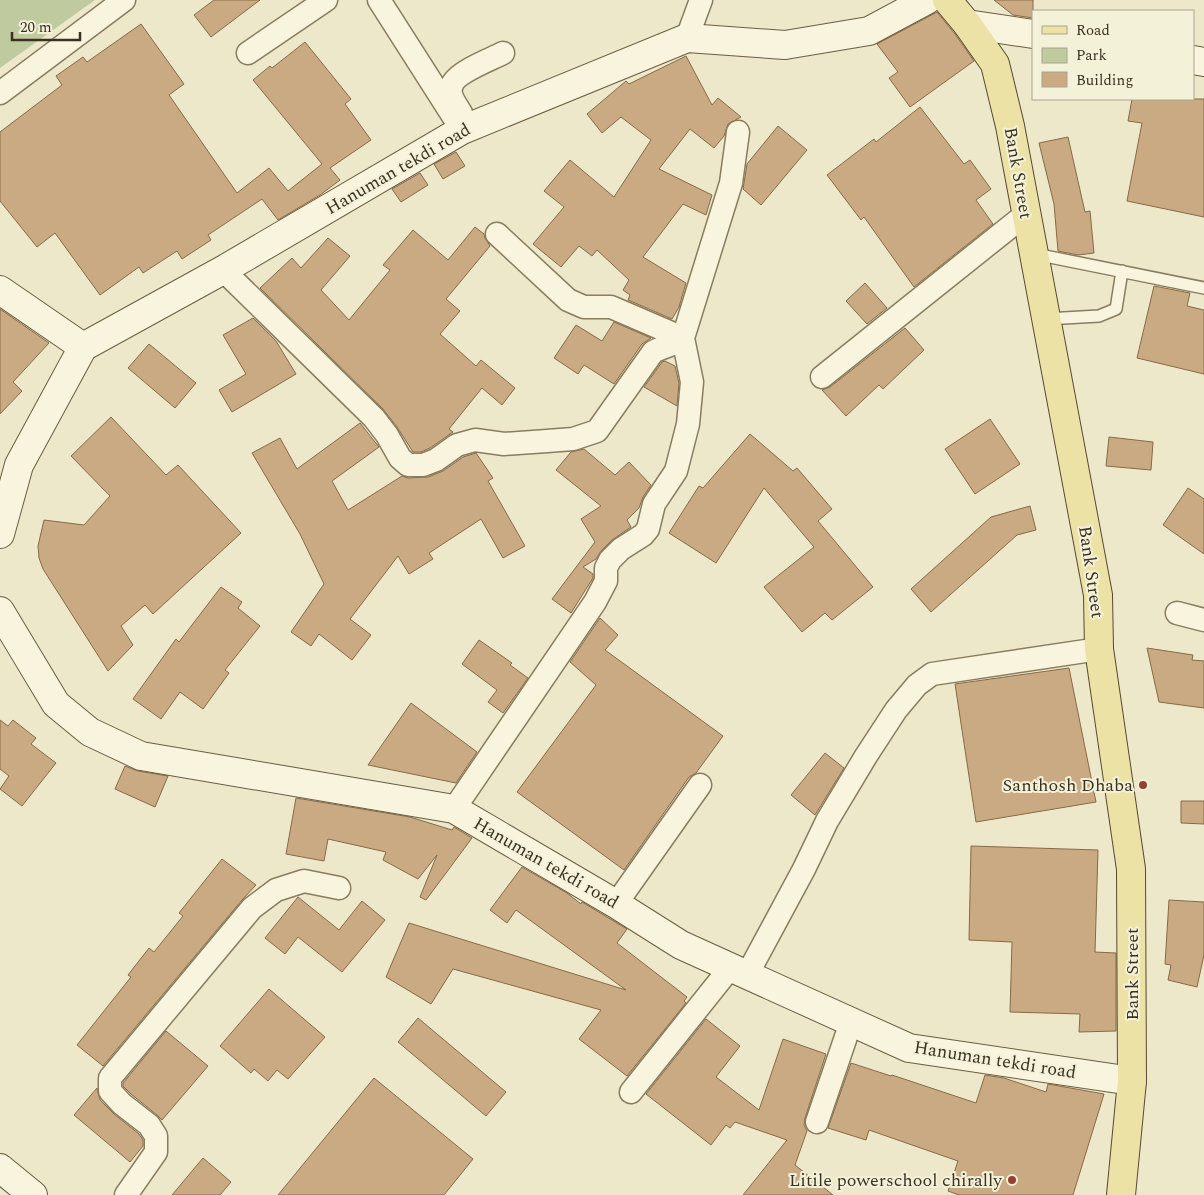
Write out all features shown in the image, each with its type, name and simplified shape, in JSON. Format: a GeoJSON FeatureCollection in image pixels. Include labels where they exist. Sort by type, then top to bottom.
{"type":"FeatureCollection","features":[{"type":"Feature","properties":{"kind":"main road","name":"Bank Street"},"geometry":{"type":"LineString","coordinates":[[947,0],[995,64],[1010,126],[1098,595],[1099,649],[1131,868],[1132,1081],[1121,1195]]}},
{"type":"Feature","properties":{"kind":"street"},"geometry":{"type":"LineString","coordinates":[[0,93],[124,0]]}},
{"type":"Feature","properties":{"kind":"street"},"geometry":{"type":"LineString","coordinates":[[248,53],[326,0]]}},
{"type":"Feature","properties":{"kind":"street"},"geometry":{"type":"LineString","coordinates":[[379,0],[465,128]]}},
{"type":"Feature","properties":{"kind":"street"},"geometry":{"type":"LineString","coordinates":[[687,38],[701,0]]}},
{"type":"Feature","properties":{"kind":"street","name":"Hanuman tekdi road"},"geometry":{"type":"LineString","coordinates":[[83,347],[223,270],[465,128],[687,38],[785,45],[869,31],[927,0]]}},
{"type":"Feature","properties":{"kind":"street"},"geometry":{"type":"LineString","coordinates":[[966,24],[1032,34]]}},
{"type":"Feature","properties":{"kind":"street"},"geometry":{"type":"LineString","coordinates":[[465,128],[450,88],[460,75],[503,54]]}},
{"type":"Feature","properties":{"kind":"street"},"geometry":{"type":"LineString","coordinates":[[454,809],[595,602],[606,581],[606,568],[610,560],[621,549],[643,535],[648,529],[654,504],[676,471],[688,424],[692,382],[683,338],[731,183],[738,132]]}},
{"type":"Feature","properties":{"kind":"street"},"geometry":{"type":"LineString","coordinates":[[822,377],[1026,214]]}},
{"type":"Feature","properties":{"kind":"street"},"geometry":{"type":"LineString","coordinates":[[497,234],[568,300],[584,306],[611,307],[683,338]]}},
{"type":"Feature","properties":{"kind":"street"},"geometry":{"type":"LineString","coordinates":[[223,270],[374,418],[387,434],[400,458],[408,465],[423,465],[436,460],[458,445],[475,440],[504,444],[547,441],[573,439],[597,431],[653,352],[676,344],[683,338]]}},
{"type":"Feature","properties":{"kind":"street"},"geometry":{"type":"LineString","coordinates":[[0,290],[83,347],[20,465],[0,534]]}},
{"type":"Feature","properties":{"kind":"street","name":"Hanuman tekdi road"},"geometry":{"type":"LineString","coordinates":[[0,611],[56,704],[90,732],[141,756],[454,809],[681,944],[738,972],[909,1048],[1132,1081]]}},
{"type":"Feature","properties":{"kind":"street"},"geometry":{"type":"LineString","coordinates":[[1177,613],[1204,620]]}},
{"type":"Feature","properties":{"kind":"street"},"geometry":{"type":"LineString","coordinates":[[631,1092],[738,972],[804,869],[827,822],[896,710],[917,685],[932,674],[1099,649]]}},
{"type":"Feature","properties":{"kind":"street"},"geometry":{"type":"LineString","coordinates":[[616,904],[700,786]]}},
{"type":"Feature","properties":{"kind":"street"},"geometry":{"type":"LineString","coordinates":[[126,1195],[156,1152],[156,1136],[149,1125],[122,1104],[110,1091],[110,1078],[252,908],[276,890],[304,881],[339,888]]}},
{"type":"Feature","properties":{"kind":"street"},"geometry":{"type":"LineString","coordinates":[[817,1122],[851,1022]]}},
{"type":"Feature","properties":{"kind":"street"},"geometry":{"type":"LineString","coordinates":[[0,1168],[33,1195]]}},
{"type":"Feature","properties":{"kind":"lane"},"geometry":{"type":"LineString","coordinates":[[1033,254],[1204,288]]}},
{"type":"Feature","properties":{"kind":"lane"},"geometry":{"type":"LineString","coordinates":[[1046,319],[1099,316],[1116,309],[1122,271]]}},
{"type":"Feature","properties":{"kind":"green space"},"geometry":{"type":"Polygon","coordinates":[[[0,0],[95,0],[0,68],[0,0]]]}},
{"type":"Feature","properties":{"kind":"building"},"geometry":{"type":"Polygon","coordinates":[[[214,0],[260,0],[211,37],[194,15],[214,0]]]}},
{"type":"Feature","properties":{"kind":"building"},"geometry":{"type":"Polygon","coordinates":[[[994,0],[1033,0],[1032,18],[1013,15],[994,0]]]}},
{"type":"Feature","properties":{"kind":"building"},"geometry":{"type":"Polygon","coordinates":[[[937,12],[974,61],[910,107],[889,78],[898,72],[877,44],[937,12]]]}},
{"type":"Feature","properties":{"kind":"building"},"geometry":{"type":"Polygon","coordinates":[[[141,24],[184,84],[169,95],[237,193],[269,168],[288,191],[322,164],[253,80],[270,66],[272,68],[305,42],[351,99],[345,104],[371,140],[330,168],[340,180],[320,195],[278,220],[262,199],[208,235],[211,240],[182,259],[177,251],[143,273],[139,267],[100,295],[55,233],[37,247],[0,201],[0,132],[62,85],[56,76],[83,57],[87,62],[141,24]]]}},
{"type":"Feature","properties":{"kind":"building"},"geometry":{"type":"Polygon","coordinates":[[[686,56],[712,105],[718,98],[741,117],[728,124],[724,136],[714,148],[690,129],[659,169],[712,195],[706,215],[683,204],[643,257],[686,283],[679,307],[672,319],[628,300],[630,295],[623,290],[629,280],[597,250],[592,256],[579,246],[561,267],[533,244],[564,207],[544,191],[570,160],[614,197],[651,140],[621,117],[602,133],[587,114],[626,81],[629,84],[686,56]]]}},
{"type":"Feature","properties":{"kind":"building"},"geometry":{"type":"Polygon","coordinates":[[[1204,99],[1204,217],[1127,201],[1142,123],[1128,121],[1132,100],[1204,99]]]}},
{"type":"Feature","properties":{"kind":"building"},"geometry":{"type":"Polygon","coordinates":[[[920,107],[964,164],[970,160],[991,189],[976,200],[993,224],[914,287],[864,217],[861,220],[827,175],[874,139],[876,142],[920,107]]]}},
{"type":"Feature","properties":{"kind":"building"},"geometry":{"type":"Polygon","coordinates":[[[778,126],[807,150],[761,205],[743,189],[747,164],[778,126]]]}},
{"type":"Feature","properties":{"kind":"building"},"geometry":{"type":"Polygon","coordinates":[[[1068,137],[1085,212],[1090,211],[1094,253],[1078,255],[1058,251],[1054,204],[1039,143],[1068,137]]]}},
{"type":"Feature","properties":{"kind":"building"},"geometry":{"type":"Polygon","coordinates":[[[456,152],[465,166],[443,179],[434,164],[456,152]]]}},
{"type":"Feature","properties":{"kind":"building"},"geometry":{"type":"Polygon","coordinates":[[[420,173],[428,185],[401,202],[392,189],[420,173]]]}},
{"type":"Feature","properties":{"kind":"building"},"geometry":{"type":"Polygon","coordinates":[[[475,227],[484,234],[490,246],[446,299],[460,311],[440,334],[476,366],[481,360],[515,388],[502,405],[482,388],[449,429],[453,432],[430,448],[421,452],[413,452],[383,409],[260,288],[292,258],[301,268],[328,238],[350,256],[321,290],[349,320],[390,270],[383,265],[413,230],[448,260],[475,227]]]}},
{"type":"Feature","properties":{"kind":"building"},"geometry":{"type":"Polygon","coordinates":[[[865,283],[887,308],[867,324],[846,301],[865,283]]]}},
{"type":"Feature","properties":{"kind":"building"},"geometry":{"type":"Polygon","coordinates":[[[1154,286],[1190,293],[1187,306],[1204,310],[1204,374],[1137,358],[1154,286]]]}},
{"type":"Feature","properties":{"kind":"building"},"geometry":{"type":"Polygon","coordinates":[[[0,309],[49,343],[13,382],[22,391],[0,414],[0,309]]]}},
{"type":"Feature","properties":{"kind":"building"},"geometry":{"type":"Polygon","coordinates":[[[253,318],[276,341],[296,374],[232,412],[219,390],[246,374],[223,335],[253,318]]]}},
{"type":"Feature","properties":{"kind":"building"},"geometry":{"type":"Polygon","coordinates":[[[614,322],[651,338],[642,344],[614,384],[584,365],[578,374],[554,358],[576,325],[602,341],[614,322]]]}},
{"type":"Feature","properties":{"kind":"building"},"geometry":{"type":"Polygon","coordinates":[[[905,328],[924,350],[883,389],[879,385],[846,416],[822,390],[830,387],[905,328]]]}},
{"type":"Feature","properties":{"kind":"building"},"geometry":{"type":"Polygon","coordinates":[[[149,344],[196,383],[175,408],[128,368],[149,344]]]}},
{"type":"Feature","properties":{"kind":"building"},"geometry":{"type":"Polygon","coordinates":[[[665,361],[675,366],[679,383],[677,406],[644,387],[662,362],[665,361]]]}},
{"type":"Feature","properties":{"kind":"building"},"geometry":{"type":"Polygon","coordinates":[[[111,417],[166,475],[178,465],[241,533],[153,614],[145,605],[121,626],[133,645],[108,671],[43,569],[39,558],[38,546],[44,520],[84,525],[110,496],[71,456],[111,417]]]}},
{"type":"Feature","properties":{"kind":"building"},"geometry":{"type":"Polygon","coordinates":[[[990,419],[1020,464],[975,494],[945,449],[990,419]]]}},
{"type":"Feature","properties":{"kind":"building"},"geometry":{"type":"Polygon","coordinates":[[[360,423],[379,447],[332,481],[348,510],[402,476],[408,478],[428,477],[443,471],[463,457],[476,453],[493,478],[488,481],[525,546],[503,558],[481,519],[429,553],[433,559],[409,574],[398,556],[350,619],[371,635],[352,660],[319,634],[311,646],[291,632],[324,584],[300,534],[252,453],[280,438],[297,469],[360,423]]]}},
{"type":"Feature","properties":{"kind":"building"},"geometry":{"type":"Polygon","coordinates":[[[750,434],[793,471],[797,468],[832,509],[818,521],[873,587],[832,620],[825,613],[802,632],[764,587],[814,547],[764,488],[716,563],[669,533],[699,486],[703,488],[750,434]]]}},
{"type":"Feature","properties":{"kind":"building"},"geometry":{"type":"Polygon","coordinates":[[[1109,437],[1153,442],[1151,470],[1106,466],[1109,437]]]}},
{"type":"Feature","properties":{"kind":"building"},"geometry":{"type":"Polygon","coordinates":[[[584,449],[615,475],[629,462],[651,485],[643,497],[639,508],[627,520],[631,527],[612,540],[596,559],[583,567],[593,574],[593,578],[571,613],[552,599],[595,542],[581,519],[601,506],[556,470],[571,452],[584,449]]]}},
{"type":"Feature","properties":{"kind":"building"},"geometry":{"type":"Polygon","coordinates":[[[1188,488],[1204,499],[1204,554],[1163,525],[1188,488]]]}},
{"type":"Feature","properties":{"kind":"building"},"geometry":{"type":"Polygon","coordinates":[[[1030,506],[1036,530],[1017,535],[931,612],[911,589],[991,517],[1030,506]]]}},
{"type":"Feature","properties":{"kind":"building"},"geometry":{"type":"Polygon","coordinates":[[[221,587],[242,602],[238,608],[260,626],[225,670],[229,673],[203,709],[180,692],[161,719],[133,699],[176,639],[179,642],[221,587]]]}},
{"type":"Feature","properties":{"kind":"building"},"geometry":{"type":"Polygon","coordinates":[[[600,618],[618,635],[605,650],[723,736],[696,773],[689,777],[624,870],[517,792],[596,685],[570,662],[600,618]]]}},
{"type":"Feature","properties":{"kind":"building"},"geometry":{"type":"Polygon","coordinates":[[[479,640],[512,663],[510,665],[528,678],[503,713],[488,702],[497,690],[462,664],[479,640]]]}},
{"type":"Feature","properties":{"kind":"building"},"geometry":{"type":"Polygon","coordinates":[[[1147,648],[1193,655],[1192,660],[1204,661],[1204,708],[1159,702],[1147,648]]]}},
{"type":"Feature","properties":{"kind":"building"},"geometry":{"type":"Polygon","coordinates":[[[1069,668],[1096,802],[976,822],[955,684],[1069,668]]]}},
{"type":"Feature","properties":{"kind":"building"},"geometry":{"type":"Polygon","coordinates":[[[411,703],[477,752],[456,783],[368,765],[411,703]]]}},
{"type":"Feature","properties":{"kind":"building"},"geometry":{"type":"Polygon","coordinates":[[[0,720],[8,726],[13,720],[36,738],[31,744],[56,763],[22,806],[0,789],[9,776],[0,769],[0,720]]]}},
{"type":"Feature","properties":{"kind":"building"},"geometry":{"type":"Polygon","coordinates":[[[825,753],[844,768],[815,815],[791,795],[825,753]]]}},
{"type":"Feature","properties":{"kind":"building"},"geometry":{"type":"Polygon","coordinates":[[[125,766],[138,771],[168,776],[155,807],[115,789],[125,766]]]}},
{"type":"Feature","properties":{"kind":"building"},"geometry":{"type":"Polygon","coordinates":[[[296,798],[410,817],[452,830],[454,827],[472,838],[426,900],[420,897],[437,855],[418,879],[383,860],[386,852],[328,839],[324,861],[286,854],[296,798]]]}},
{"type":"Feature","properties":{"kind":"building"},"geometry":{"type":"Polygon","coordinates":[[[1181,801],[1204,801],[1204,824],[1181,823],[1181,801]]]}},
{"type":"Feature","properties":{"kind":"building"},"geometry":{"type":"Polygon","coordinates":[[[971,846],[1098,850],[1095,952],[1116,953],[1116,1031],[1079,1032],[1080,1014],[1010,1012],[1012,942],[969,940],[971,846]]]}},
{"type":"Feature","properties":{"kind":"building"},"geometry":{"type":"Polygon","coordinates":[[[222,859],[256,885],[103,1066],[77,1045],[131,977],[128,975],[149,948],[154,952],[183,916],[179,913],[222,859]]]}},
{"type":"Feature","properties":{"kind":"building"},"geometry":{"type":"Polygon","coordinates":[[[522,867],[567,893],[581,904],[582,902],[627,929],[617,943],[687,997],[684,1001],[686,1003],[627,1076],[579,1039],[601,1010],[453,969],[431,1004],[386,977],[409,923],[626,990],[516,910],[507,923],[490,910],[522,867]]]}},
{"type":"Feature","properties":{"kind":"building"},"geometry":{"type":"Polygon","coordinates":[[[298,897],[339,930],[362,901],[385,920],[342,972],[298,937],[285,954],[265,938],[298,897]]]}},
{"type":"Feature","properties":{"kind":"building"},"geometry":{"type":"Polygon","coordinates":[[[1169,900],[1204,902],[1204,955],[1197,987],[1168,980],[1171,965],[1165,964],[1169,900]]]}},
{"type":"Feature","properties":{"kind":"building"},"geometry":{"type":"Polygon","coordinates":[[[269,989],[325,1037],[288,1079],[277,1070],[268,1081],[254,1069],[251,1073],[220,1046],[269,989]]]}},
{"type":"Feature","properties":{"kind":"building"},"geometry":{"type":"Polygon","coordinates":[[[418,1018],[506,1092],[486,1116],[398,1042],[418,1018]]]}},
{"type":"Feature","properties":{"kind":"building"},"geometry":{"type":"Polygon","coordinates":[[[706,1019],[740,1046],[716,1077],[759,1110],[783,1039],[826,1054],[805,1118],[804,1125],[807,1131],[795,1165],[833,1195],[743,1195],[787,1140],[735,1122],[730,1128],[726,1125],[711,1145],[646,1094],[706,1019]]]}},
{"type":"Feature","properties":{"kind":"building"},"geometry":{"type":"Polygon","coordinates":[[[166,1031],[208,1066],[162,1120],[131,1094],[123,1086],[123,1083],[166,1031]]]}},
{"type":"Feature","properties":{"kind":"building"},"geometry":{"type":"Polygon","coordinates":[[[851,1063],[976,1103],[985,1075],[1004,1078],[1046,1092],[1048,1084],[1104,1094],[1073,1195],[959,1195],[948,1191],[958,1161],[869,1130],[866,1140],[828,1128],[851,1063]]]}},
{"type":"Feature","properties":{"kind":"building"},"geometry":{"type":"Polygon","coordinates":[[[374,1078],[473,1159],[444,1195],[278,1195],[374,1078]]]}},
{"type":"Feature","properties":{"kind":"building"},"geometry":{"type":"Polygon","coordinates":[[[97,1088],[100,1100],[139,1134],[143,1140],[143,1146],[130,1162],[74,1115],[97,1088]]]}},
{"type":"Feature","properties":{"kind":"building"},"geometry":{"type":"Polygon","coordinates":[[[203,1158],[231,1182],[220,1195],[172,1195],[203,1158]]]}},
{"type":"Feature","properties":{"kind":"place","name":"Santhosh Dhaba"},"geometry":{"type":"Point","coordinates":[1143,785]}},
{"type":"Feature","properties":{"kind":"place","name":"Litile powerschool chirally"},"geometry":{"type":"Point","coordinates":[1012,1180]}}]}
